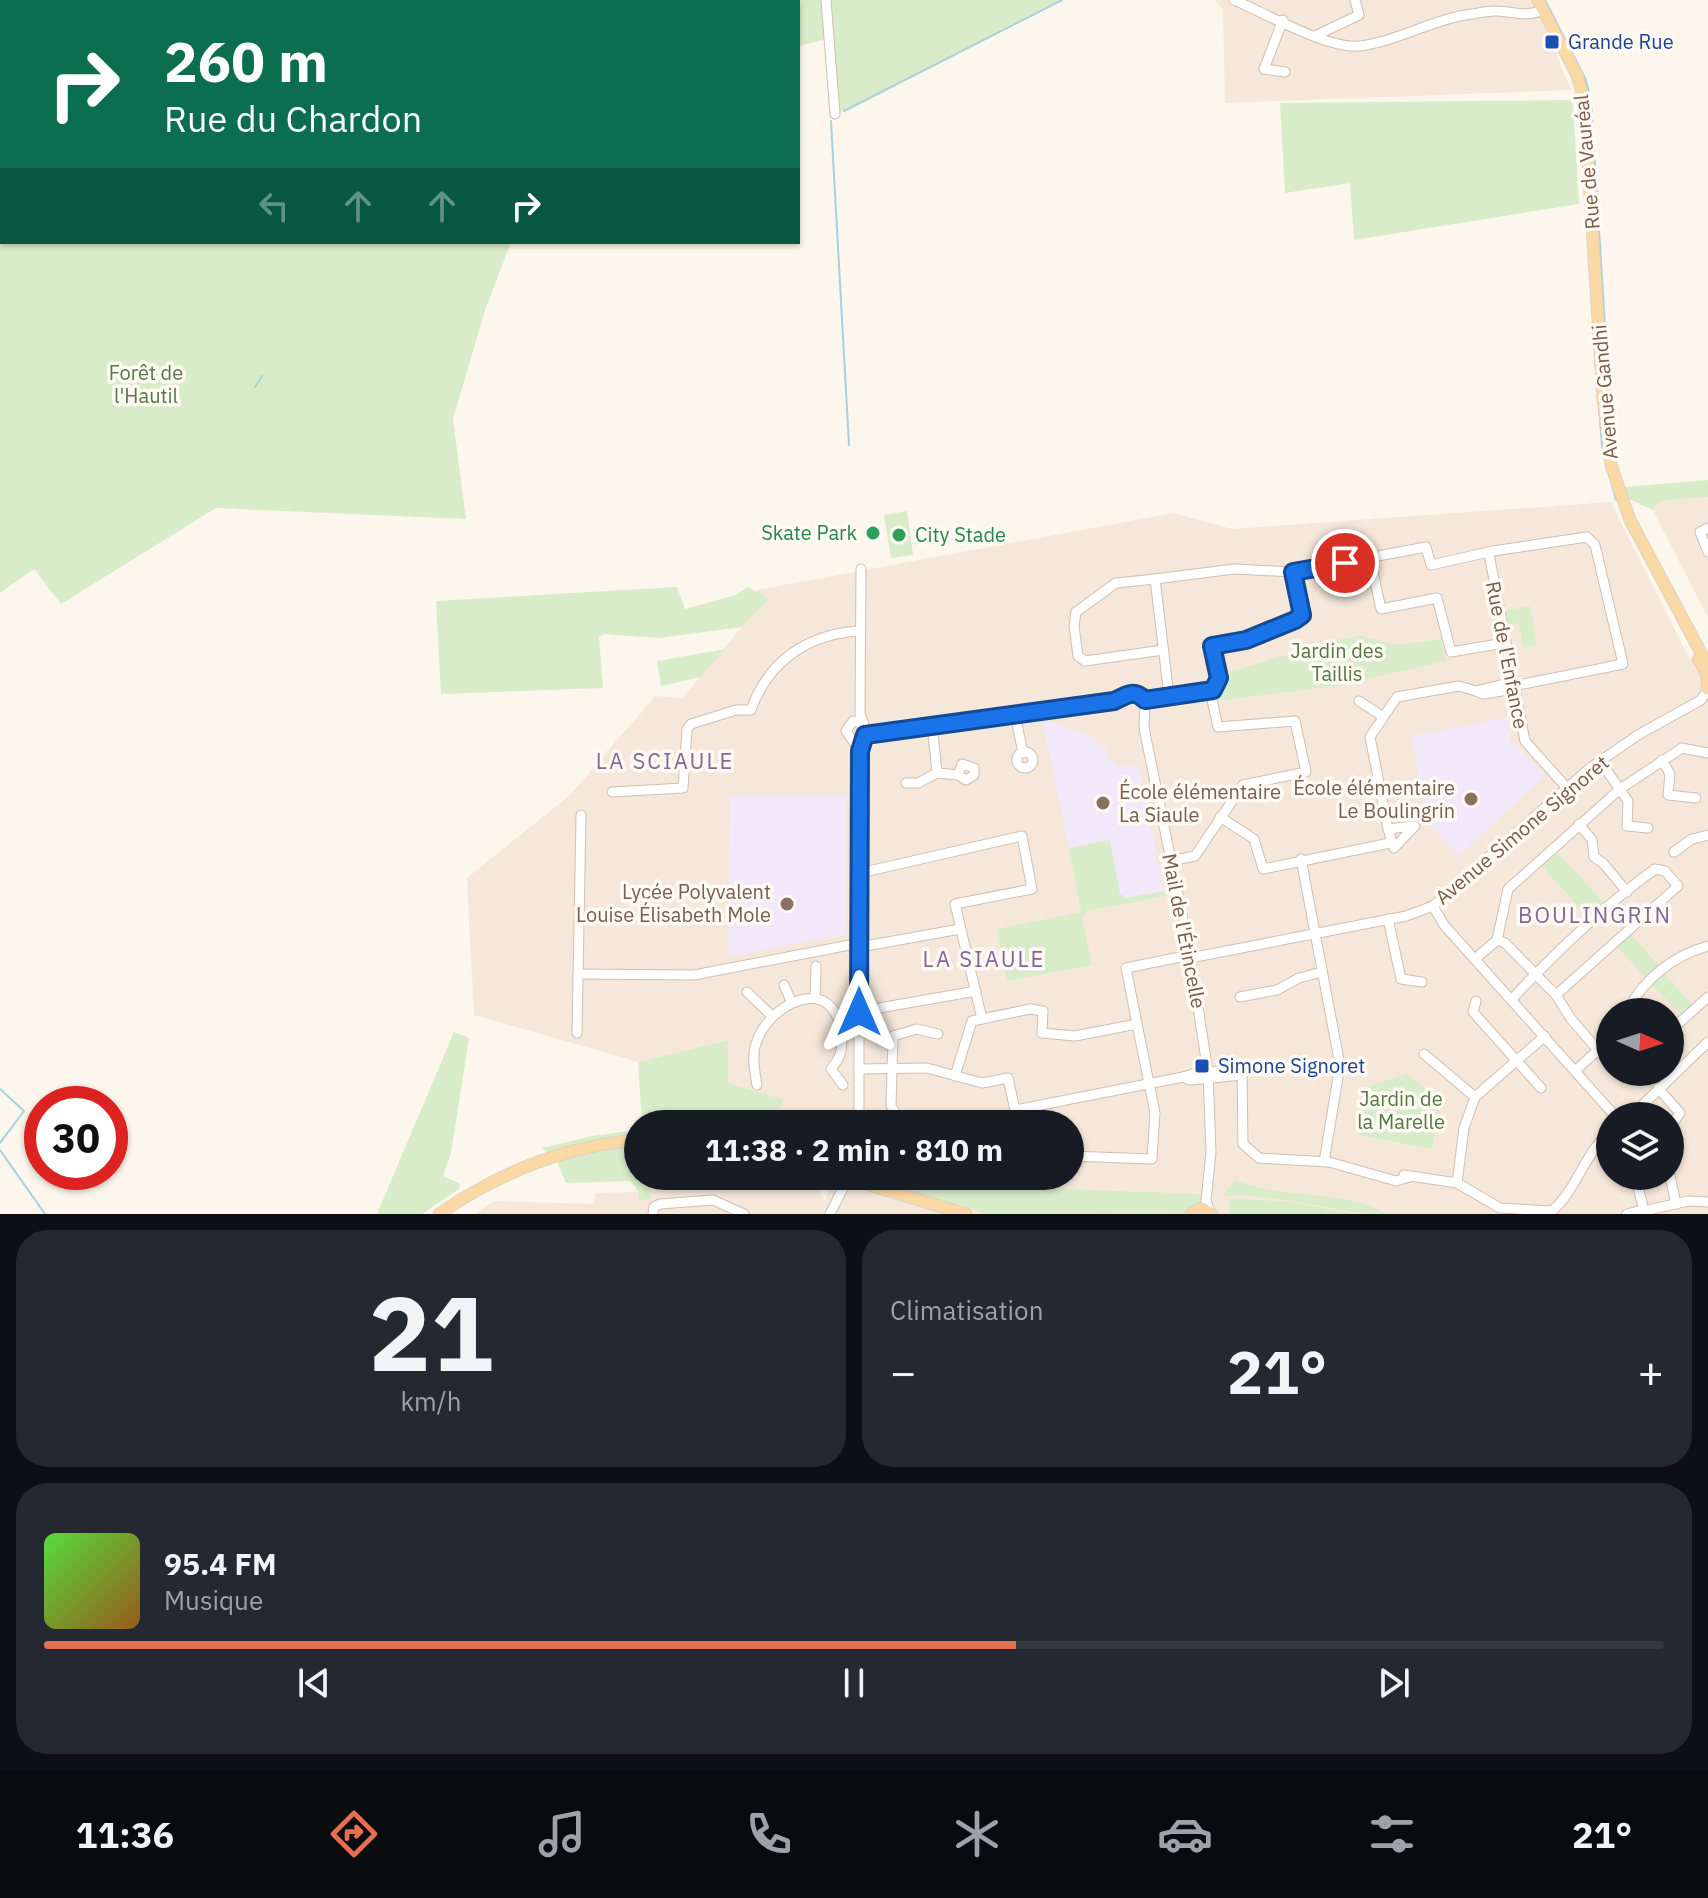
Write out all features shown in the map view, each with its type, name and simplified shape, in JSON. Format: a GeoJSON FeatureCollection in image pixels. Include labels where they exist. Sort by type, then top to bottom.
{"type":"FeatureCollection","features":[{"type":"Feature","properties":{"kind":"main road","name":"Rue de Vauréal"},"geometry":{"type":"LineString","coordinates":[[1540,5],[1577,75],[1584,100],[1596,287]]}},
{"type":"Feature","properties":{"kind":"main road","name":"Avenue Gandhi"},"geometry":{"type":"LineString","coordinates":[[1596,287],[1611,465],[1630,520],[1707,675],[1706,694]]}},
{"type":"Feature","properties":{"kind":"main road","name":"Avenue Gandhi"},"geometry":{"type":"LineString","coordinates":[[1684,625],[1708,666]]}},
{"type":"Feature","properties":{"kind":"main road"},"geometry":{"type":"LineString","coordinates":[[439,1214],[480,1188],[530,1164],[585,1148],[624,1142]]}},
{"type":"Feature","properties":{"kind":"main road"},"geometry":{"type":"LineString","coordinates":[[888,1190],[966,1214]]}},
{"type":"Feature","properties":{"kind":"street"},"geometry":{"type":"LineString","coordinates":[[826,0],[835,114]]}},
{"type":"Feature","properties":{"kind":"street"},"geometry":{"type":"LineString","coordinates":[[1234,0],[1346,46],[1392,39],[1454,17],[1494,11],[1529,15],[1540,5]]}},
{"type":"Feature","properties":{"kind":"street"},"geometry":{"type":"LineString","coordinates":[[1317,35],[1359,15],[1355,0]]}},
{"type":"Feature","properties":{"kind":"street"},"geometry":{"type":"LineString","coordinates":[[1283,20],[1264,69],[1285,72]]}},
{"type":"Feature","properties":{"kind":"street"},"geometry":{"type":"LineString","coordinates":[[1708,528],[1700,532],[1708,552]]}},
{"type":"Feature","properties":{"kind":"street"},"geometry":{"type":"LineString","coordinates":[[1163,650],[1085,661],[1078,656],[1074,626],[1076,612],[1116,583],[1234,569],[1293,572],[1426,547],[1431,565],[1510,548],[1591,539],[1623,664],[1476,691],[1459,686],[1397,697],[1370,737],[1390,843],[1394,848],[1415,826],[1388,829]]}},
{"type":"Feature","properties":{"kind":"street","name":"Rue de l'Enfance"},"geometry":{"type":"LineString","coordinates":[[1489,554],[1525,741],[1566,787]]}},
{"type":"Feature","properties":{"kind":"street"},"geometry":{"type":"LineString","coordinates":[[1370,558],[1381,609],[1437,598],[1451,652],[1504,643]]}},
{"type":"Feature","properties":{"kind":"street"},"geometry":{"type":"LineString","coordinates":[[859,1110],[861,569]]}},
{"type":"Feature","properties":{"kind":"street"},"geometry":{"type":"LineString","coordinates":[[860,751],[846,729],[862,726],[876,731],[1015,714],[1114,701],[1133,693],[1145,700],[1210,691],[1215,688],[1219,678],[1212,646],[1246,640],[1302,615],[1293,572]]}},
{"type":"Feature","properties":{"kind":"street"},"geometry":{"type":"LineString","coordinates":[[1155,579],[1169,696]]}},
{"type":"Feature","properties":{"kind":"street"},"geometry":{"type":"LineString","coordinates":[[612,792],[683,788],[687,729],[691,724],[736,710],[751,710],[764,681],[787,656],[825,636],[859,631]]}},
{"type":"Feature","properties":{"kind":"street"},"geometry":{"type":"LineString","coordinates":[[1170,861],[1195,856],[1243,785],[1306,772],[1295,721],[1218,727],[1210,691]]}},
{"type":"Feature","properties":{"kind":"street","name":"Avenue Simone Signoret"},"geometry":{"type":"LineString","coordinates":[[1137,1024],[1126,968],[1388,919],[1429,908],[1442,900],[1566,787],[1600,761],[1706,694]]}},
{"type":"Feature","properties":{"kind":"street","name":"Mail de l'Étincelle"},"geometry":{"type":"LineString","coordinates":[[1145,700],[1147,709],[1143,724],[1190,957],[1208,1075],[1211,1152],[1204,1210]]}},
{"type":"Feature","properties":{"kind":"street"},"geometry":{"type":"LineString","coordinates":[[1359,701],[1382,716]]}},
{"type":"Feature","properties":{"kind":"street"},"geometry":{"type":"LineString","coordinates":[[1015,714],[1023,753]]}},
{"type":"Feature","properties":{"kind":"street"},"geometry":{"type":"LineString","coordinates":[[932,724],[937,773]]}},
{"type":"Feature","properties":{"kind":"street"},"geometry":{"type":"LineString","coordinates":[[851,739],[862,726]]}},
{"type":"Feature","properties":{"kind":"street"},"geometry":{"type":"LineString","coordinates":[[1475,959],[1497,940],[1505,893],[1579,824],[1620,789],[1662,760],[1686,747],[1708,753]]}},
{"type":"Feature","properties":{"kind":"street"},"geometry":{"type":"LineString","coordinates":[[1662,760],[1670,774],[1668,795],[1696,798]]}},
{"type":"Feature","properties":{"kind":"street"},"geometry":{"type":"LineString","coordinates":[[1600,761],[1628,801],[1627,826],[1648,828]]}},
{"type":"Feature","properties":{"kind":"street"},"geometry":{"type":"LineString","coordinates":[[906,783],[918,783],[937,773],[958,775]]}},
{"type":"Feature","properties":{"kind":"street"},"geometry":{"type":"LineString","coordinates":[[577,1033],[581,815]]}},
{"type":"Feature","properties":{"kind":"street"},"geometry":{"type":"LineString","coordinates":[[1220,817],[1254,839],[1263,869],[1390,843]]}},
{"type":"Feature","properties":{"kind":"street"},"geometry":{"type":"LineString","coordinates":[[1579,824],[1592,840],[1594,857],[1603,863],[1627,892]]}},
{"type":"Feature","properties":{"kind":"street"},"geometry":{"type":"LineString","coordinates":[[1674,852],[1692,839],[1708,835]]}},
{"type":"Feature","properties":{"kind":"street"},"geometry":{"type":"LineString","coordinates":[[860,873],[1022,836],[1032,889],[955,904],[982,1019]]}},
{"type":"Feature","properties":{"kind":"street"},"geometry":{"type":"LineString","coordinates":[[1301,859],[1340,1065],[1324,1162]]}},
{"type":"Feature","properties":{"kind":"street"},"geometry":{"type":"LineString","coordinates":[[1512,999],[1536,973],[1627,892],[1658,869],[1665,871],[1678,886],[1556,995]]}},
{"type":"Feature","properties":{"kind":"street"},"geometry":{"type":"LineString","coordinates":[[1442,900],[1442,922]]}},
{"type":"Feature","properties":{"kind":"street"},"geometry":{"type":"LineString","coordinates":[[1429,908],[1604,1102]]}},
{"type":"Feature","properties":{"kind":"street"},"geometry":{"type":"LineString","coordinates":[[1388,919],[1401,979],[1422,982]]}},
{"type":"Feature","properties":{"kind":"street"},"geometry":{"type":"LineString","coordinates":[[578,974],[694,975],[960,929]]}},
{"type":"Feature","properties":{"kind":"street"},"geometry":{"type":"LineString","coordinates":[[1497,940],[1505,943],[1536,973],[1596,1047]]}},
{"type":"Feature","properties":{"kind":"street"},"geometry":{"type":"LineString","coordinates":[[1635,998],[1662,969],[1708,946]]}},
{"type":"Feature","properties":{"kind":"street"},"geometry":{"type":"LineString","coordinates":[[815,998],[816,966]]}},
{"type":"Feature","properties":{"kind":"street"},"geometry":{"type":"LineString","coordinates":[[1240,997],[1277,990],[1299,978],[1322,972]]}},
{"type":"Feature","properties":{"kind":"street"},"geometry":{"type":"LineString","coordinates":[[784,985],[792,1003]]}},
{"type":"Feature","properties":{"kind":"street"},"geometry":{"type":"LineString","coordinates":[[868,1010],[976,991]]}},
{"type":"Feature","properties":{"kind":"street"},"geometry":{"type":"LineString","coordinates":[[747,992],[772,1016]]}},
{"type":"Feature","properties":{"kind":"street"},"geometry":{"type":"LineString","coordinates":[[1684,1018],[1708,997]]}},
{"type":"Feature","properties":{"kind":"street"},"geometry":{"type":"LineString","coordinates":[[757,1085],[754,1049],[772,1016],[792,1003],[815,998],[828,1001],[836,1009],[843,1048],[831,1069],[843,1085]]}},
{"type":"Feature","properties":{"kind":"street"},"geometry":{"type":"LineString","coordinates":[[1476,1001],[1473,1012],[1541,1088]]}},
{"type":"Feature","properties":{"kind":"street"},"geometry":{"type":"LineString","coordinates":[[955,1076],[972,1021],[1030,1009],[1043,1011],[1042,1033],[1075,1036],[1137,1024],[1155,1113],[1152,1159],[1084,1157]]}},
{"type":"Feature","properties":{"kind":"street"},"geometry":{"type":"LineString","coordinates":[[893,1110],[893,1036],[917,1029],[938,1034]]}},
{"type":"Feature","properties":{"kind":"street"},"geometry":{"type":"LineString","coordinates":[[1457,1183],[1468,1109],[1475,1097],[1545,1036]]}},
{"type":"Feature","properties":{"kind":"street"},"geometry":{"type":"LineString","coordinates":[[1642,1102],[1708,1042]]}},
{"type":"Feature","properties":{"kind":"street"},"geometry":{"type":"LineString","coordinates":[[1424,1054],[1475,1097]]}},
{"type":"Feature","properties":{"kind":"street"},"geometry":{"type":"LineString","coordinates":[[1576,1070],[1596,1054]]}},
{"type":"Feature","properties":{"kind":"street"},"geometry":{"type":"LineString","coordinates":[[859,1069],[927,1068],[982,1083],[1008,1078],[1015,1110],[1183,1077],[1242,1072],[1246,1148],[1259,1158],[1324,1162],[1399,1181],[1410,1177],[1457,1183],[1500,1208],[1552,1211],[1569,1192],[1588,1155],[1596,1146]]}},
{"type":"Feature","properties":{"kind":"street"},"geometry":{"type":"LineString","coordinates":[[1658,1088],[1670,1102]]}},
{"type":"Feature","properties":{"kind":"street"},"geometry":{"type":"LineString","coordinates":[[830,1214],[840,1190]]}},
{"type":"Feature","properties":{"kind":"street"},"geometry":{"type":"LineString","coordinates":[[1639,1190],[1645,1212]]}},
{"type":"Feature","properties":{"kind":"street"},"geometry":{"type":"LineString","coordinates":[[1673,1190],[1676,1204]]}},
{"type":"Feature","properties":{"kind":"street"},"geometry":{"type":"LineString","coordinates":[[653,1214],[654,1207],[660,1204],[709,1199],[744,1214]]}},
{"type":"Feature","properties":{"kind":"street"},"geometry":{"type":"LineString","coordinates":[[1627,1214],[1676,1204],[1708,1202]]}},
{"type":"Feature","properties":{"kind":"shaded area"},"geometry":{"type":"Polygon","coordinates":[[[1214,0],[1534,0],[1571,90],[1225,103],[1223,9],[1214,0]]]}},
{"type":"Feature","properties":{"kind":"shaded area"},"geometry":{"type":"Polygon","coordinates":[[[1708,497],[1708,618],[1653,510],[1659,501],[1708,497]]]}},
{"type":"Feature","properties":{"kind":"shaded area"},"geometry":{"type":"Polygon","coordinates":[[[1611,502],[1696,672],[1708,666],[1708,1214],[476,1214],[494,1201],[594,1204],[595,1193],[640,1190],[817,1190],[825,1201],[829,1190],[1084,1190],[1084,1110],[778,1110],[783,1100],[728,1083],[727,1040],[638,1062],[474,1015],[467,878],[570,795],[655,696],[682,698],[742,627],[756,590],[1174,513],[1232,529],[1611,502]]]}},
{"type":"Feature","properties":{"kind":"shaded area","name":"École élémentaire Le Boulingrin"},"geometry":{"type":"Polygon","coordinates":[[[1511,717],[1512,721],[1507,722],[1511,744],[1516,744],[1545,776],[1458,856],[1428,823],[1411,736],[1511,717]]]}},
{"type":"Feature","properties":{"kind":"shaded area","name":"École élémentaire La Siaule"},"geometry":{"type":"Polygon","coordinates":[[[1042,719],[1094,737],[1098,747],[1104,744],[1109,754],[1105,757],[1116,764],[1139,767],[1164,891],[1127,898],[1120,894],[1109,840],[1069,848],[1042,719]]]}},
{"type":"Feature","properties":{"kind":"shaded area","name":"Lycée Polyvalent Louise Élisabeth Mole"},"geometry":{"type":"Polygon","coordinates":[[[730,795],[846,795],[846,934],[728,957],[730,795]]]}},
{"type":"Feature","properties":{"kind":"green space","name":"Forêt de l'Hautil"},"geometry":{"type":"Polygon","coordinates":[[[800,0],[1059,0],[829,118],[828,39],[800,46],[800,0]]]}},
{"type":"Feature","properties":{"kind":"green space"},"geometry":{"type":"Polygon","coordinates":[[[1573,100],[1579,204],[1354,240],[1350,183],[1285,193],[1280,103],[1573,100]]]}},
{"type":"Feature","properties":{"kind":"green space","name":"Forêt de l'Hautil"},"geometry":{"type":"Polygon","coordinates":[[[0,244],[510,244],[485,310],[453,419],[466,519],[216,508],[61,604],[34,569],[0,593],[0,244]]]}},
{"type":"Feature","properties":{"kind":"green space"},"geometry":{"type":"Polygon","coordinates":[[[1708,480],[1708,497],[1659,501],[1653,510],[1629,499],[1625,487],[1708,480]]]}},
{"type":"Feature","properties":{"kind":"green space","name":"City Stade"},"geometry":{"type":"Polygon","coordinates":[[[907,511],[913,555],[891,558],[884,515],[907,511]]]}},
{"type":"Feature","properties":{"kind":"green space"},"geometry":{"type":"Polygon","coordinates":[[[677,587],[685,609],[736,595],[748,587],[769,599],[742,627],[659,638],[603,634],[599,637],[603,688],[441,694],[436,601],[677,587]]]}},
{"type":"Feature","properties":{"kind":"green space"},"geometry":{"type":"Polygon","coordinates":[[[1530,606],[1537,645],[1523,648],[1519,623],[1506,625],[1503,611],[1530,606]]]}},
{"type":"Feature","properties":{"kind":"green space","name":"Jardin des Taillis"},"geometry":{"type":"Polygon","coordinates":[[[1361,636],[1397,645],[1441,639],[1446,661],[1336,686],[1216,701],[1230,672],[1330,641],[1361,636]]]}},
{"type":"Feature","properties":{"kind":"green space"},"geometry":{"type":"Polygon","coordinates":[[[725,649],[701,677],[661,686],[657,661],[725,649]]]}},
{"type":"Feature","properties":{"kind":"green space"},"geometry":{"type":"Polygon","coordinates":[[[1110,840],[1120,894],[1127,898],[1164,891],[1165,896],[1087,911],[1082,917],[1092,965],[1007,981],[997,929],[1081,912],[1069,848],[1110,840]]]}},
{"type":"Feature","properties":{"kind":"green space"},"geometry":{"type":"Polygon","coordinates":[[[1556,851],[1606,905],[1591,920],[1540,864],[1556,851]]]}},
{"type":"Feature","properties":{"kind":"green space"},"geometry":{"type":"Polygon","coordinates":[[[1630,934],[1660,967],[1647,979],[1616,946],[1630,934]]]}},
{"type":"Feature","properties":{"kind":"green space"},"geometry":{"type":"Polygon","coordinates":[[[1663,972],[1694,1007],[1684,1017],[1684,998],[1665,998],[1650,983],[1663,972]]]}},
{"type":"Feature","properties":{"kind":"green space"},"geometry":{"type":"Polygon","coordinates":[[[454,1032],[469,1038],[451,1153],[443,1176],[460,1184],[459,1189],[422,1214],[377,1214],[454,1032]]]}},
{"type":"Feature","properties":{"kind":"green space"},"geometry":{"type":"Polygon","coordinates":[[[728,1040],[728,1083],[784,1100],[778,1110],[641,1110],[638,1062],[728,1040]]]}},
{"type":"Feature","properties":{"kind":"green space","name":"Jardin de la Marelle"},"geometry":{"type":"Polygon","coordinates":[[[1406,1074],[1441,1100],[1432,1149],[1359,1135],[1366,1087],[1406,1074]]]}},
{"type":"Feature","properties":{"kind":"green space"},"geometry":{"type":"Polygon","coordinates":[[[624,1132],[624,1181],[566,1183],[558,1164],[542,1148],[624,1132]]]}},
{"type":"Feature","properties":{"kind":"green space"},"geometry":{"type":"Polygon","coordinates":[[[1235,1180],[1272,1190],[1350,1201],[1387,1214],[1346,1211],[1265,1197],[1223,1196],[1235,1180]]]}},
{"type":"Feature","properties":{"kind":"green space"},"geometry":{"type":"Polygon","coordinates":[[[651,1190],[652,1199],[639,1201],[638,1191],[651,1190]]]}},
{"type":"Feature","properties":{"kind":"green space"},"geometry":{"type":"Polygon","coordinates":[[[902,1190],[1084,1190],[1204,1194],[1200,1204],[1184,1213],[989,1214],[902,1190]]]}},
{"type":"Feature","properties":{"kind":"green space"},"geometry":{"type":"Polygon","coordinates":[[[1230,1200],[1292,1202],[1352,1214],[1229,1214],[1230,1200]]]}},
{"type":"Feature","properties":{"kind":"waterway"},"geometry":{"type":"LineString","coordinates":[[844,111],[1062,0]]}},
{"type":"Feature","properties":{"kind":"waterway"},"geometry":{"type":"LineString","coordinates":[[1545,0],[1585,78],[1591,99],[1610,408]]}},
{"type":"Feature","properties":{"kind":"waterway"},"geometry":{"type":"LineString","coordinates":[[831,121],[849,445]]}},
{"type":"Feature","properties":{"kind":"waterway"},"geometry":{"type":"LineString","coordinates":[[1594,339],[1602,446],[1616,500]]}},
{"type":"Feature","properties":{"kind":"waterway"},"geometry":{"type":"LineString","coordinates":[[255,387],[262,376]]}},
{"type":"Feature","properties":{"kind":"waterway"},"geometry":{"type":"LineString","coordinates":[[0,1089],[24,1111],[0,1143]]}},
{"type":"Feature","properties":{"kind":"waterway"},"geometry":{"type":"LineString","coordinates":[[0,1150],[45,1214]]}},
{"type":"Feature","properties":{"kind":"place","name":"Grande Rue"},"geometry":{"type":"Point","coordinates":[1552,42]}},
{"type":"Feature","properties":{"kind":"place","name":"Skate Park"},"geometry":{"type":"Point","coordinates":[873,533]}},
{"type":"Feature","properties":{"kind":"place","name":"City Stade"},"geometry":{"type":"Point","coordinates":[899,535]}},
{"type":"Feature","properties":{"kind":"place","name":"École élémentaire Le Boulingrin"},"geometry":{"type":"Point","coordinates":[1471,799]}},
{"type":"Feature","properties":{"kind":"place","name":"École élémentaire La Siaule"},"geometry":{"type":"Point","coordinates":[1103,803]}},
{"type":"Feature","properties":{"kind":"place","name":"Lycée Polyvalent Louise Élisabeth Mole"},"geometry":{"type":"Point","coordinates":[787,904]}},
{"type":"Feature","properties":{"kind":"place","name":"Simone Signoret"},"geometry":{"type":"Point","coordinates":[1202,1066]}},
{"type":"Feature","properties":{"kind":"district","name":"LA SCIAULE"},"geometry":{"type":"Point","coordinates":[665,761]}},
{"type":"Feature","properties":{"kind":"district","name":"BOULINGRIN"},"geometry":{"type":"Point","coordinates":[1595,915]}},
{"type":"Feature","properties":{"kind":"district","name":"LA SIAULE"},"geometry":{"type":"Point","coordinates":[984,959]}},
{"type":"Feature","properties":{"kind":"route"},"geometry":{"type":"LineString","coordinates":[[859,1012],[860,751],[865,735],[872,731],[1114,701],[1133,693],[1145,700],[1213,690],[1219,678],[1212,646],[1246,640],[1281,623],[1295,620],[1302,615],[1293,572],[1345,563]]}}]}
